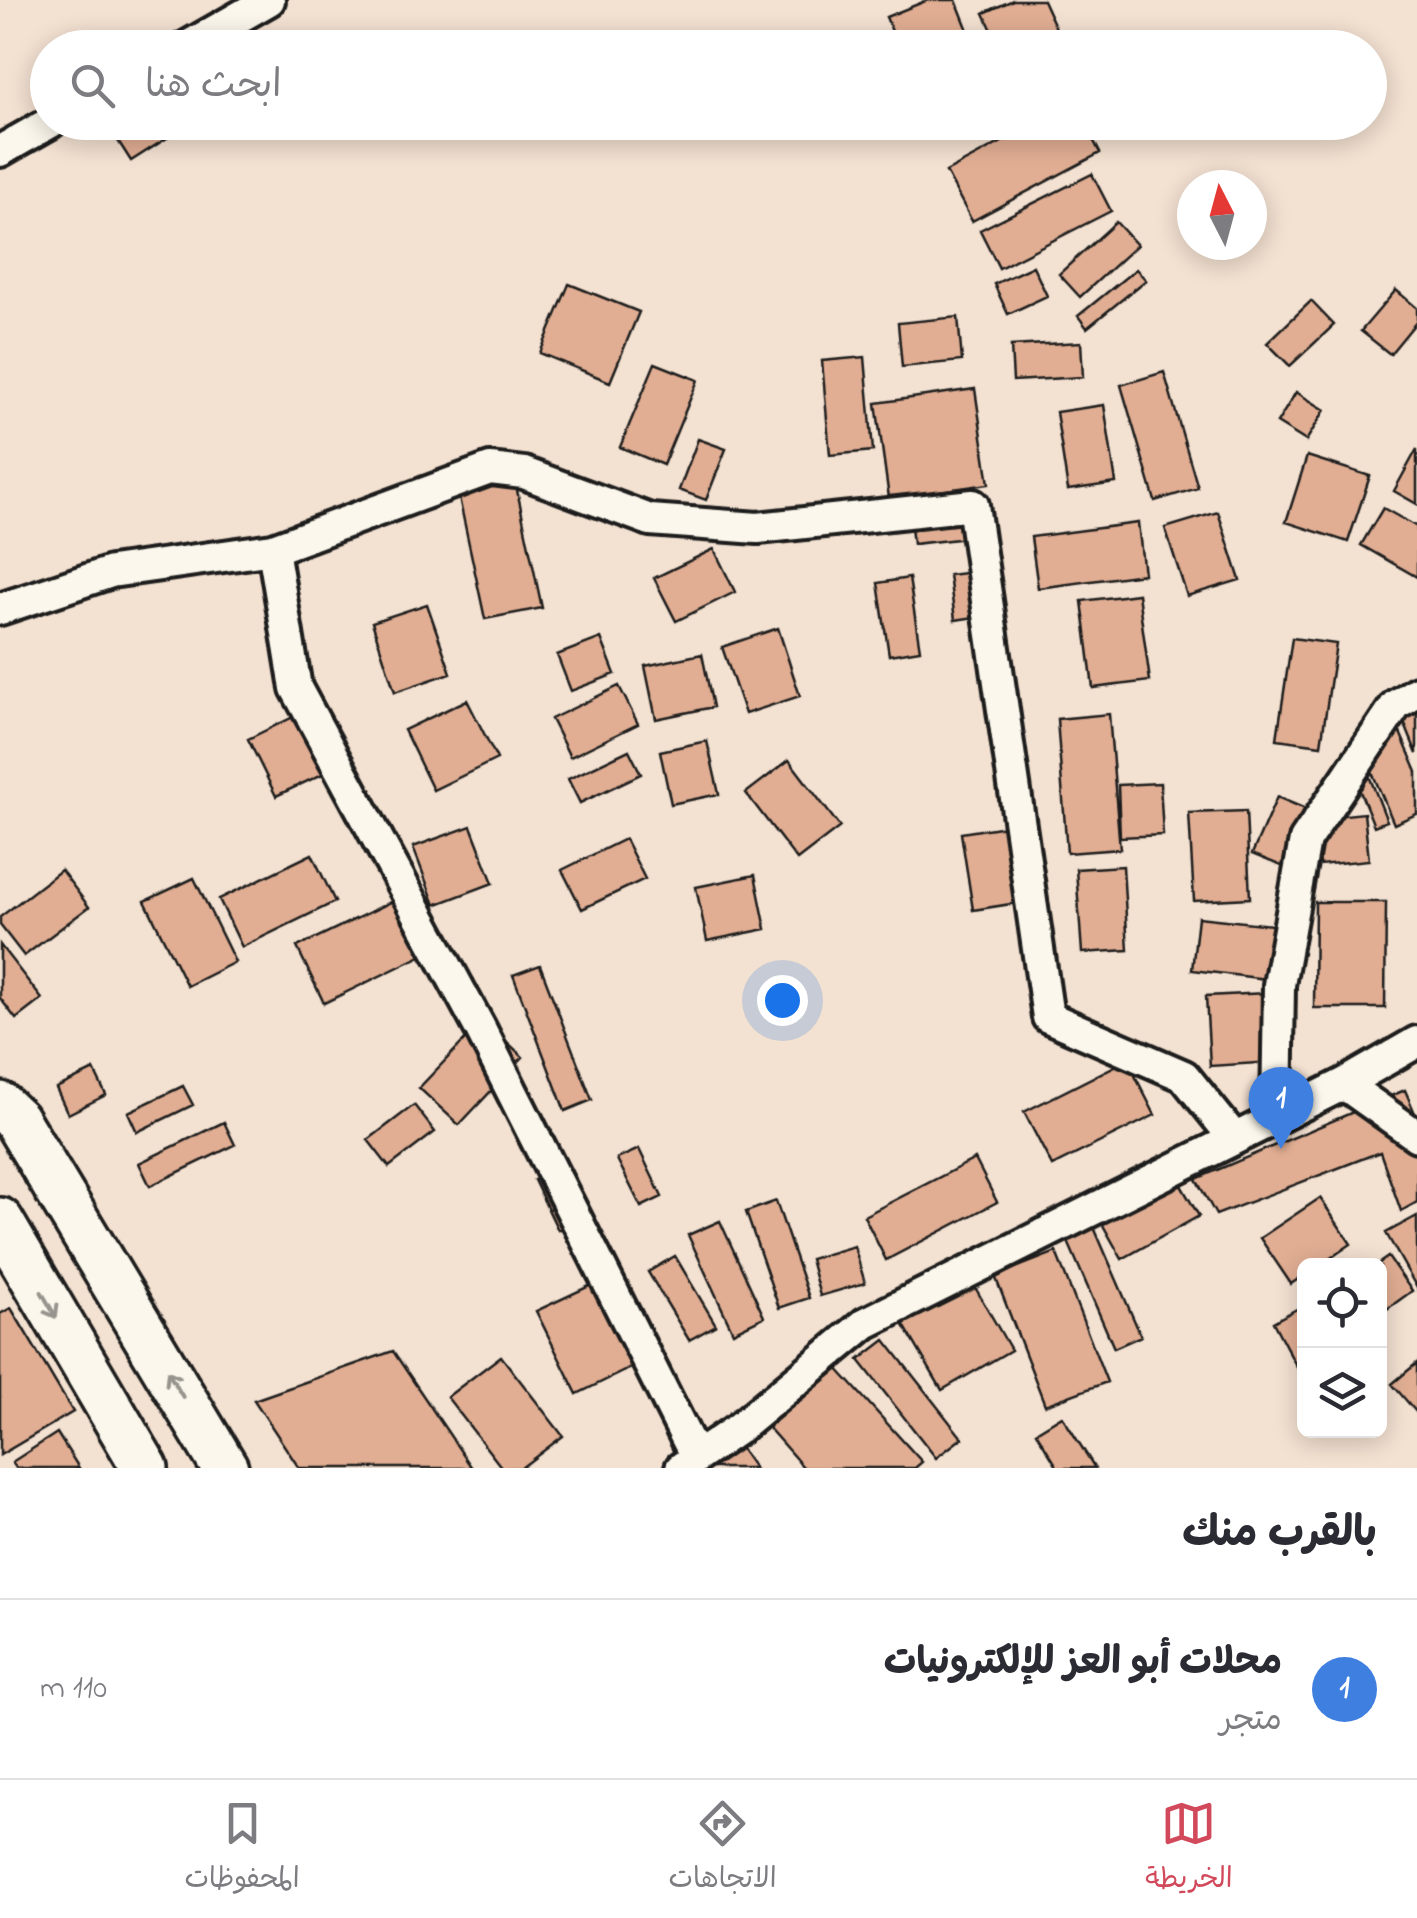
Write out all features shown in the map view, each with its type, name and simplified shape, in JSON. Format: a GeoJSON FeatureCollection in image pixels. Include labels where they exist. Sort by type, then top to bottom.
{"type":"FeatureCollection","features":[{"type":"Feature","properties":{"kind":"street"},"geometry":{"type":"LineString","coordinates":[[216,30],[269,0]]}},
{"type":"Feature","properties":{"kind":"street"},"geometry":{"type":"LineString","coordinates":[[0,151],[30,134]]}},
{"type":"Feature","properties":{"kind":"street"},"geometry":{"type":"LineString","coordinates":[[0,609],[111,572],[274,548],[490,469],[524,473],[650,520],[668,522],[758,528],[972,505],[1048,1017],[1184,1076],[1234,1138]]}},
{"type":"Feature","properties":{"kind":"street"},"geometry":{"type":"LineString","coordinates":[[274,548],[296,688],[480,1028],[689,1463],[739,1428],[866,1323],[1344,1084],[1417,1042]]}},
{"type":"Feature","properties":{"kind":"street"},"geometry":{"type":"LineString","coordinates":[[1277,1117],[1279,985],[1305,840],[1396,704],[1417,692]]}},
{"type":"Feature","properties":{"kind":"street"},"geometry":{"type":"LineString","coordinates":[[1344,1084],[1417,1136]]}},
{"type":"Feature","properties":{"kind":"street"},"geometry":{"type":"LineString","coordinates":[[0,1105],[16,1120],[225,1468]]}},
{"type":"Feature","properties":{"kind":"street"},"geometry":{"type":"LineString","coordinates":[[0,1221],[145,1468]]}},
{"type":"Feature","properties":{"kind":"building"},"geometry":{"type":"Polygon","coordinates":[[[928,0],[956,0],[968,30],[891,30],[886,17],[928,0]]]}},
{"type":"Feature","properties":{"kind":"building"},"geometry":{"type":"Polygon","coordinates":[[[1013,0],[1043,0],[1057,30],[992,30],[984,13],[1013,0]]]}},
{"type":"Feature","properties":{"kind":"building"},"geometry":{"type":"Polygon","coordinates":[[[118,140],[164,140],[131,161],[118,140]]]}},
{"type":"Feature","properties":{"kind":"building"},"geometry":{"type":"Polygon","coordinates":[[[1006,140],[1093,140],[1100,153],[972,221],[946,172],[1006,140]]]}},
{"type":"Feature","properties":{"kind":"building"},"geometry":{"type":"Polygon","coordinates":[[[1092,174],[1111,211],[999,268],[980,230],[1092,174]]]}},
{"type":"Feature","properties":{"kind":"building"},"geometry":{"type":"Polygon","coordinates":[[[1116,222],[1137,245],[1080,297],[1059,274],[1116,222]]]}},
{"type":"Feature","properties":{"kind":"building"},"geometry":{"type":"Polygon","coordinates":[[[1033,266],[1047,296],[1008,314],[994,284],[1033,266]]]}},
{"type":"Feature","properties":{"kind":"building"},"geometry":{"type":"Polygon","coordinates":[[[1136,269],[1146,280],[1087,328],[1078,316],[1136,269]]]}},
{"type":"Feature","properties":{"kind":"building"},"geometry":{"type":"Polygon","coordinates":[[[569,284],[639,312],[610,382],[540,353],[569,284]]]}},
{"type":"Feature","properties":{"kind":"building"},"geometry":{"type":"Polygon","coordinates":[[[1396,290],[1417,308],[1417,321],[1390,354],[1361,331],[1396,290]]]}},
{"type":"Feature","properties":{"kind":"building"},"geometry":{"type":"Polygon","coordinates":[[[1311,301],[1334,325],[1290,366],[1267,343],[1311,301]]]}},
{"type":"Feature","properties":{"kind":"building"},"geometry":{"type":"Polygon","coordinates":[[[958,317],[962,361],[902,367],[898,323],[958,317]]]}},
{"type":"Feature","properties":{"kind":"building"},"geometry":{"type":"Polygon","coordinates":[[[1081,342],[1083,377],[1013,381],[1011,346],[1081,342]]]}},
{"type":"Feature","properties":{"kind":"building"},"geometry":{"type":"Polygon","coordinates":[[[865,357],[873,451],[830,455],[822,361],[865,357]]]}},
{"type":"Feature","properties":{"kind":"building"},"geometry":{"type":"Polygon","coordinates":[[[655,363],[698,380],[663,465],[620,447],[655,363]]]}},
{"type":"Feature","properties":{"kind":"building"},"geometry":{"type":"Polygon","coordinates":[[[1164,372],[1198,488],[1155,501],[1121,385],[1164,372]]]}},
{"type":"Feature","properties":{"kind":"building"},"geometry":{"type":"Polygon","coordinates":[[[975,389],[989,484],[889,498],[876,403],[975,389]]]}},
{"type":"Feature","properties":{"kind":"building"},"geometry":{"type":"Polygon","coordinates":[[[1296,392],[1325,410],[1306,441],[1277,423],[1296,392]]]}},
{"type":"Feature","properties":{"kind":"building"},"geometry":{"type":"Polygon","coordinates":[[[1104,405],[1116,483],[1068,490],[1056,412],[1104,405]]]}},
{"type":"Feature","properties":{"kind":"building"},"geometry":{"type":"Polygon","coordinates":[[[698,439],[726,449],[706,500],[679,490],[698,439]]]}},
{"type":"Feature","properties":{"kind":"building"},"geometry":{"type":"Polygon","coordinates":[[[1417,449],[1417,504],[1394,491],[1417,449]]]}},
{"type":"Feature","properties":{"kind":"building"},"geometry":{"type":"Polygon","coordinates":[[[1307,456],[1370,476],[1348,542],[1286,522],[1307,456]]]}},
{"type":"Feature","properties":{"kind":"building"},"geometry":{"type":"Polygon","coordinates":[[[511,462],[542,608],[485,619],[454,474],[511,462]]]}},
{"type":"Feature","properties":{"kind":"building"},"geometry":{"type":"Polygon","coordinates":[[[981,495],[985,536],[913,544],[908,503],[981,495]]]}},
{"type":"Feature","properties":{"kind":"building"},"geometry":{"type":"Polygon","coordinates":[[[1383,508],[1417,527],[1417,577],[1361,545],[1383,508]]]}},
{"type":"Feature","properties":{"kind":"building"},"geometry":{"type":"Polygon","coordinates":[[[1218,512],[1240,580],[1187,596],[1165,528],[1218,512]]]}},
{"type":"Feature","properties":{"kind":"building"},"geometry":{"type":"Polygon","coordinates":[[[1138,523],[1144,574],[1038,588],[1031,537],[1138,523]]]}},
{"type":"Feature","properties":{"kind":"building"},"geometry":{"type":"Polygon","coordinates":[[[714,549],[735,592],[676,621],[654,578],[714,549]]]}},
{"type":"Feature","properties":{"kind":"building"},"geometry":{"type":"Polygon","coordinates":[[[990,570],[995,614],[955,620],[949,575],[990,570]]]}},
{"type":"Feature","properties":{"kind":"building"},"geometry":{"type":"Polygon","coordinates":[[[909,578],[920,650],[889,655],[878,583],[909,578]]]}},
{"type":"Feature","properties":{"kind":"building"},"geometry":{"type":"Polygon","coordinates":[[[1138,594],[1150,681],[1093,688],[1082,601],[1138,594]]]}},
{"type":"Feature","properties":{"kind":"building"},"geometry":{"type":"Polygon","coordinates":[[[427,604],[451,673],[395,692],[372,622],[427,604]]]}},
{"type":"Feature","properties":{"kind":"building"},"geometry":{"type":"Polygon","coordinates":[[[778,628],[800,696],[745,714],[722,647],[778,628]]]}},
{"type":"Feature","properties":{"kind":"building"},"geometry":{"type":"Polygon","coordinates":[[[601,638],[615,674],[571,691],[557,655],[601,638]]]}},
{"type":"Feature","properties":{"kind":"building"},"geometry":{"type":"Polygon","coordinates":[[[1292,638],[1336,644],[1321,745],[1277,739],[1292,638]]]}},
{"type":"Feature","properties":{"kind":"building"},"geometry":{"type":"Polygon","coordinates":[[[702,654],[713,707],[656,719],[645,666],[702,654]]]}},
{"type":"Feature","properties":{"kind":"building"},"geometry":{"type":"Polygon","coordinates":[[[619,686],[638,724],[570,757],[551,719],[619,686]]]}},
{"type":"Feature","properties":{"kind":"building"},"geometry":{"type":"Polygon","coordinates":[[[467,700],[497,759],[433,790],[404,730],[467,700]]]}},
{"type":"Feature","properties":{"kind":"building"},"geometry":{"type":"Polygon","coordinates":[[[1417,703],[1417,754],[1399,710],[1417,703]]]}},
{"type":"Feature","properties":{"kind":"building"},"geometry":{"type":"Polygon","coordinates":[[[316,706],[344,764],[276,796],[248,739],[316,706]]]}},
{"type":"Feature","properties":{"kind":"building"},"geometry":{"type":"Polygon","coordinates":[[[1109,714],[1120,849],[1067,853],[1057,719],[1109,714]]]}},
{"type":"Feature","properties":{"kind":"building"},"geometry":{"type":"Polygon","coordinates":[[[1399,730],[1417,772],[1417,814],[1394,824],[1361,746],[1399,730]]]}},
{"type":"Feature","properties":{"kind":"building"},"geometry":{"type":"Polygon","coordinates":[[[707,741],[719,794],[671,804],[660,751],[707,741]]]}},
{"type":"Feature","properties":{"kind":"building"},"geometry":{"type":"Polygon","coordinates":[[[629,750],[641,774],[580,803],[568,779],[629,750]]]}},
{"type":"Feature","properties":{"kind":"building"},"geometry":{"type":"Polygon","coordinates":[[[789,760],[840,827],[797,860],[746,793],[789,760]]]}},
{"type":"Feature","properties":{"kind":"building"},"geometry":{"type":"Polygon","coordinates":[[[1368,773],[1387,821],[1374,826],[1355,779],[1368,773]]]}},
{"type":"Feature","properties":{"kind":"building"},"geometry":{"type":"Polygon","coordinates":[[[1160,783],[1163,835],[1120,837],[1118,785],[1160,783]]]}},
{"type":"Feature","properties":{"kind":"building"},"geometry":{"type":"Polygon","coordinates":[[[1277,797],[1308,810],[1284,867],[1252,854],[1277,797]]]}},
{"type":"Feature","properties":{"kind":"building"},"geometry":{"type":"Polygon","coordinates":[[[1246,811],[1250,898],[1194,901],[1189,813],[1246,811]]]}},
{"type":"Feature","properties":{"kind":"building"},"geometry":{"type":"Polygon","coordinates":[[[1364,813],[1369,860],[1320,865],[1315,818],[1364,813]]]}},
{"type":"Feature","properties":{"kind":"building"},"geometry":{"type":"Polygon","coordinates":[[[1025,823],[1036,900],[973,910],[961,833],[1025,823]]]}},
{"type":"Feature","properties":{"kind":"building"},"geometry":{"type":"Polygon","coordinates":[[[471,826],[493,883],[435,905],[413,847],[471,826]]]}},
{"type":"Feature","properties":{"kind":"building"},"geometry":{"type":"Polygon","coordinates":[[[625,839],[645,879],[582,909],[562,870],[625,839]]]}},
{"type":"Feature","properties":{"kind":"building"},"geometry":{"type":"Polygon","coordinates":[[[312,854],[335,902],[242,947],[219,899],[312,854]]]}},
{"type":"Feature","properties":{"kind":"building"},"geometry":{"type":"Polygon","coordinates":[[[1123,866],[1128,950],[1082,953],[1076,869],[1123,866]]]}},
{"type":"Feature","properties":{"kind":"building"},"geometry":{"type":"Polygon","coordinates":[[[61,870],[89,907],[24,956],[0,925],[0,917],[61,870]]]}},
{"type":"Feature","properties":{"kind":"building"},"geometry":{"type":"Polygon","coordinates":[[[755,875],[766,929],[707,941],[696,887],[755,875]]]}},
{"type":"Feature","properties":{"kind":"building"},"geometry":{"type":"Polygon","coordinates":[[[194,878],[235,962],[187,986],[145,901],[194,878]]]}},
{"type":"Feature","properties":{"kind":"building"},"geometry":{"type":"Polygon","coordinates":[[[395,900],[423,955],[324,1003],[297,947],[395,900]]]}},
{"type":"Feature","properties":{"kind":"building"},"geometry":{"type":"Polygon","coordinates":[[[1315,902],[1386,902],[1385,1008],[1314,1008],[1315,902]]]}},
{"type":"Feature","properties":{"kind":"building"},"geometry":{"type":"Polygon","coordinates":[[[1198,917],[1281,926],[1275,980],[1192,970],[1198,917]]]}},
{"type":"Feature","properties":{"kind":"building"},"geometry":{"type":"Polygon","coordinates":[[[0,945],[42,999],[16,1019],[0,998],[0,945]]]}},
{"type":"Feature","properties":{"kind":"building"},"geometry":{"type":"Polygon","coordinates":[[[540,965],[592,1100],[565,1111],[513,975],[540,965]]]}},
{"type":"Feature","properties":{"kind":"building"},"geometry":{"type":"Polygon","coordinates":[[[1289,992],[1293,1061],[1210,1066],[1206,996],[1289,992]]]}},
{"type":"Feature","properties":{"kind":"building"},"geometry":{"type":"Polygon","coordinates":[[[484,1020],[523,1057],[459,1125],[419,1088],[484,1020]]]}},
{"type":"Feature","properties":{"kind":"building"},"geometry":{"type":"Polygon","coordinates":[[[1127,1060],[1155,1115],[1052,1166],[1024,1112],[1127,1060]]]}},
{"type":"Feature","properties":{"kind":"building"},"geometry":{"type":"Polygon","coordinates":[[[94,1070],[106,1095],[68,1114],[56,1088],[94,1070]]]}},
{"type":"Feature","properties":{"kind":"building"},"geometry":{"type":"Polygon","coordinates":[[[183,1086],[193,1105],[137,1132],[128,1112],[183,1086]]]}},
{"type":"Feature","properties":{"kind":"building"},"geometry":{"type":"Polygon","coordinates":[[[1405,1090],[1417,1118],[1417,1202],[1401,1211],[1380,1152],[1216,1215],[1196,1179],[1405,1090]]]}},
{"type":"Feature","properties":{"kind":"building"},"geometry":{"type":"Polygon","coordinates":[[[414,1105],[435,1132],[389,1167],[368,1140],[414,1105]]]}},
{"type":"Feature","properties":{"kind":"building"},"geometry":{"type":"Polygon","coordinates":[[[224,1122],[235,1145],[150,1186],[139,1163],[224,1122]]]}},
{"type":"Feature","properties":{"kind":"building"},"geometry":{"type":"Polygon","coordinates":[[[639,1149],[662,1197],[641,1207],[617,1159],[639,1149]]]}},
{"type":"Feature","properties":{"kind":"building"},"geometry":{"type":"Polygon","coordinates":[[[975,1159],[997,1202],[886,1260],[864,1216],[975,1159]]]}},
{"type":"Feature","properties":{"kind":"building"},"geometry":{"type":"Polygon","coordinates":[[[549,1173],[574,1222],[558,1230],[534,1180],[549,1173]]]}},
{"type":"Feature","properties":{"kind":"building"},"geometry":{"type":"Polygon","coordinates":[[[1175,1175],[1199,1216],[1122,1259],[1099,1218],[1175,1175]]]}},
{"type":"Feature","properties":{"kind":"building"},"geometry":{"type":"Polygon","coordinates":[[[1320,1198],[1351,1244],[1331,1258],[1297,1258],[1297,1280],[1291,1284],[1260,1238],[1320,1198]]]}},
{"type":"Feature","properties":{"kind":"building"},"geometry":{"type":"Polygon","coordinates":[[[776,1201],[809,1298],[779,1308],[746,1212],[776,1201]]]}},
{"type":"Feature","properties":{"kind":"building"},"geometry":{"type":"Polygon","coordinates":[[[1417,1216],[1417,1288],[1386,1233],[1417,1216]]]}},
{"type":"Feature","properties":{"kind":"building"},"geometry":{"type":"Polygon","coordinates":[[[720,1221],[764,1317],[733,1332],[688,1235],[720,1221]]]}},
{"type":"Feature","properties":{"kind":"building"},"geometry":{"type":"Polygon","coordinates":[[[1093,1225],[1141,1336],[1114,1348],[1066,1237],[1093,1225]]]}},
{"type":"Feature","properties":{"kind":"building"},"geometry":{"type":"Polygon","coordinates":[[[854,1246],[865,1283],[820,1296],[810,1259],[854,1246]]]}},
{"type":"Feature","properties":{"kind":"building"},"geometry":{"type":"Polygon","coordinates":[[[1056,1252],[1107,1382],[1045,1405],[995,1276],[1056,1252]]]}},
{"type":"Feature","properties":{"kind":"building"},"geometry":{"type":"Polygon","coordinates":[[[675,1256],[716,1325],[689,1340],[648,1272],[675,1256]]]}},
{"type":"Feature","properties":{"kind":"building"},"geometry":{"type":"Polygon","coordinates":[[[1388,1257],[1412,1291],[1387,1309],[1387,1258],[1388,1257]]]}},
{"type":"Feature","properties":{"kind":"building"},"geometry":{"type":"Polygon","coordinates":[[[617,1273],[657,1355],[577,1394],[536,1311],[617,1273]]]}},
{"type":"Feature","properties":{"kind":"building"},"geometry":{"type":"Polygon","coordinates":[[[972,1282],[1011,1350],[942,1390],[902,1322],[972,1282]]]}},
{"type":"Feature","properties":{"kind":"building"},"geometry":{"type":"Polygon","coordinates":[[[11,1308],[73,1412],[0,1455],[0,1314],[11,1308]]]}},
{"type":"Feature","properties":{"kind":"building"},"geometry":{"type":"Polygon","coordinates":[[[1297,1309],[1297,1367],[1273,1322],[1297,1309]]]}},
{"type":"Feature","properties":{"kind":"building"},"geometry":{"type":"Polygon","coordinates":[[[885,1340],[962,1438],[936,1458],[859,1360],[885,1340]]]}},
{"type":"Feature","properties":{"kind":"building"},"geometry":{"type":"Polygon","coordinates":[[[393,1351],[472,1468],[299,1468],[254,1400],[393,1351]]]}},
{"type":"Feature","properties":{"kind":"building"},"geometry":{"type":"Polygon","coordinates":[[[501,1356],[563,1436],[521,1468],[502,1468],[447,1397],[501,1356]]]}},
{"type":"Feature","properties":{"kind":"building"},"geometry":{"type":"Polygon","coordinates":[[[1417,1363],[1417,1413],[1392,1384],[1417,1363]]]}},
{"type":"Feature","properties":{"kind":"building"},"geometry":{"type":"Polygon","coordinates":[[[835,1366],[922,1462],[915,1468],[804,1468],[767,1426],[835,1366]]]}},
{"type":"Feature","properties":{"kind":"building"},"geometry":{"type":"Polygon","coordinates":[[[1062,1416],[1095,1468],[1058,1468],[1036,1432],[1062,1416]]]}},
{"type":"Feature","properties":{"kind":"building"},"geometry":{"type":"Polygon","coordinates":[[[728,1431],[754,1468],[672,1468],[728,1431]]]}},
{"type":"Feature","properties":{"kind":"building"},"geometry":{"type":"Polygon","coordinates":[[[57,1433],[79,1468],[16,1468],[12,1462],[57,1433]]]}},
{"type":"Feature","properties":{"kind":"place","name":"محلات أبو العز للإلكترونيات"},"geometry":{"type":"Point","coordinates":[1281,1149]}}]}
